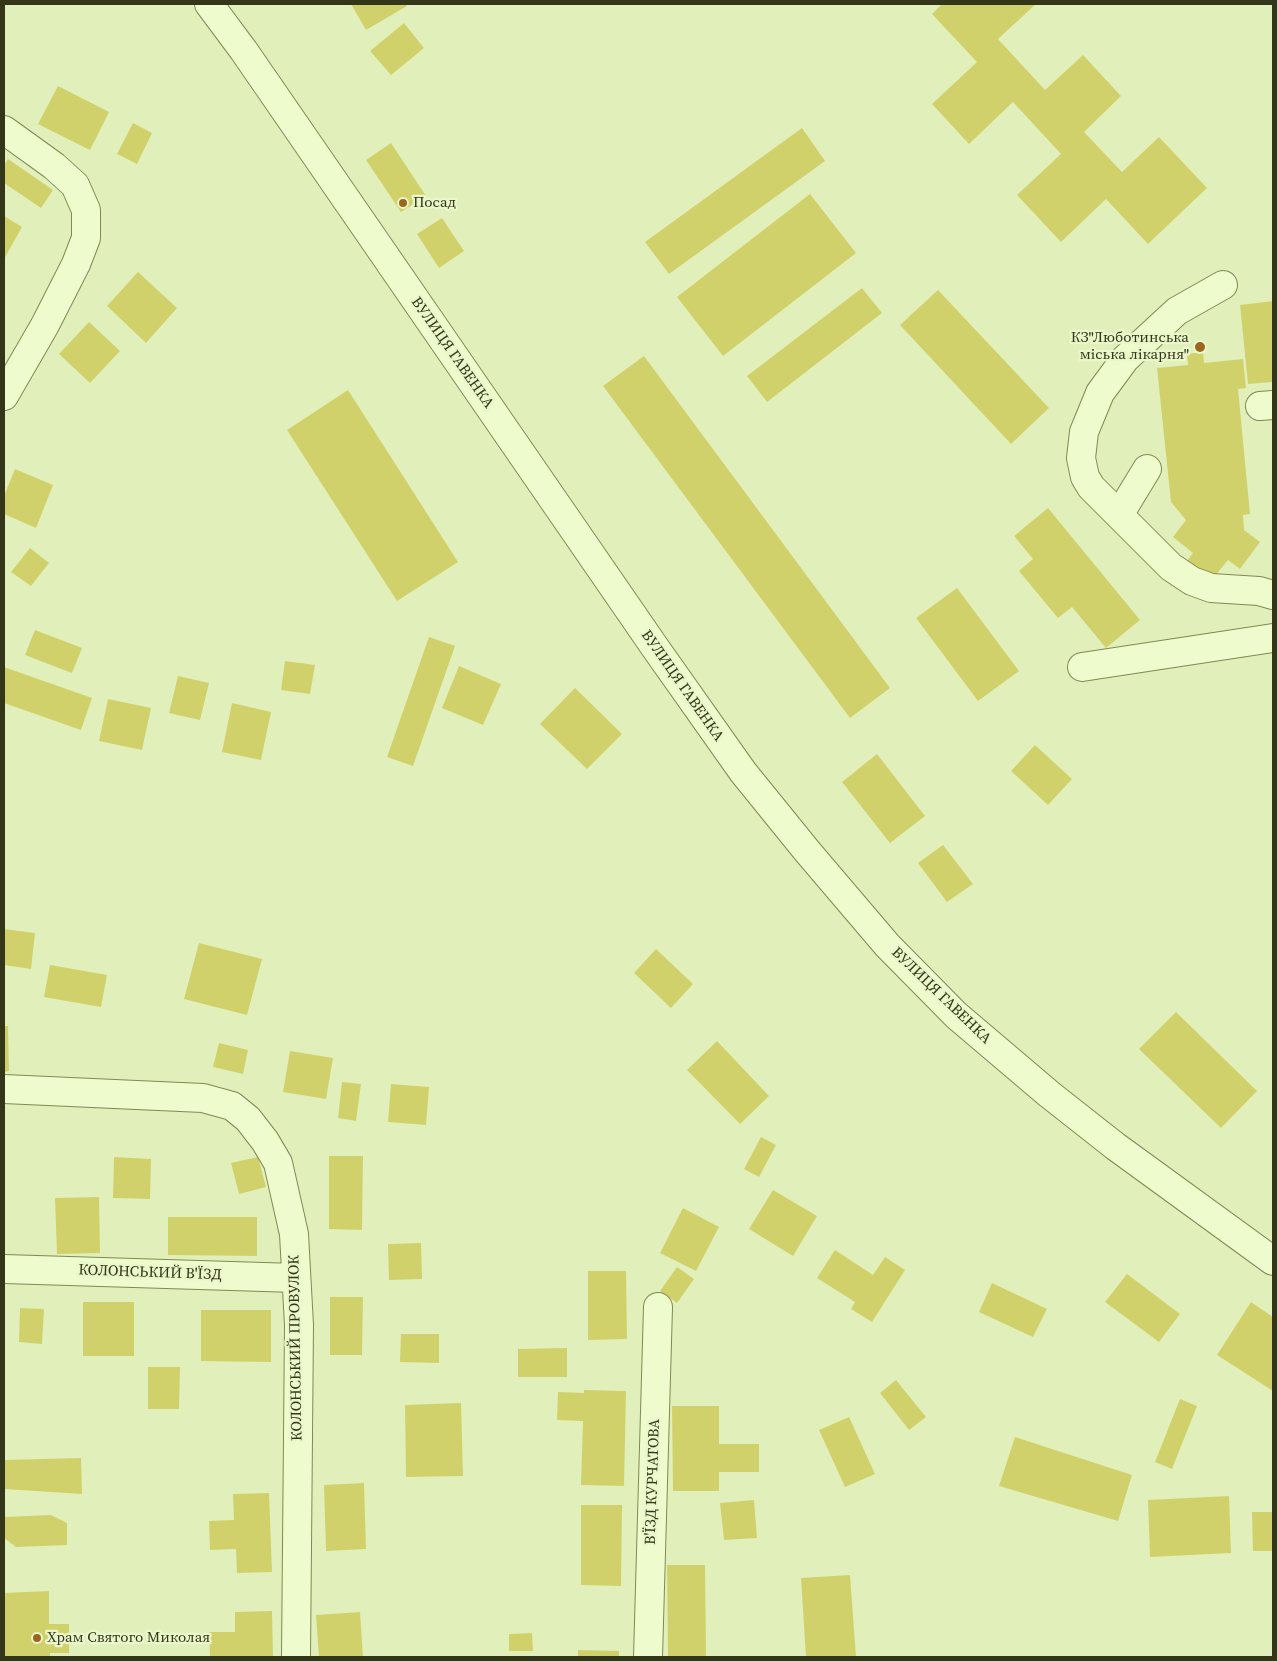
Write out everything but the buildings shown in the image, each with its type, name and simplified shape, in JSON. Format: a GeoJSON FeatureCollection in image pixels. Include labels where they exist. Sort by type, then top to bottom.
{"type":"FeatureCollection","features":[{"type":"Feature","properties":{"kind":"street","name":"ВУЛИЦЯ ГАВЕНКА"},"geometry":{"type":"LineString","coordinates":[[209,4],[743,772],[807,851],[887,945],[956,1015],[1049,1094],[1115,1146],[1273,1261]]}},
{"type":"Feature","properties":{"kind":"street"},"geometry":{"type":"LineString","coordinates":[[4,130],[54,166],[75,185],[86,210],[86,238],[76,264],[45,325],[4,396]]}},
{"type":"Feature","properties":{"kind":"street"},"geometry":{"type":"LineString","coordinates":[[1223,285],[1177,310],[1125,359],[1100,393],[1084,432],[1081,458],[1085,477],[1091,487],[1171,567],[1192,581],[1211,588],[1259,591],[1273,595]]}},
{"type":"Feature","properties":{"kind":"street"},"geometry":{"type":"LineString","coordinates":[[1119,515],[1147,469]]}},
{"type":"Feature","properties":{"kind":"street"},"geometry":{"type":"LineString","coordinates":[[1082,667],[1273,638]]}},
{"type":"Feature","properties":{"kind":"street","name":"КОЛОНСЬКИЙ ПРОВУЛОК"},"geometry":{"type":"LineString","coordinates":[[4,1089],[203,1098],[232,1106],[248,1119],[265,1140],[278,1163],[294,1234],[299,1325],[296,1657]]}},
{"type":"Feature","properties":{"kind":"street","name":"КОЛОНСЬКИЙ В'ЇЗД"},"geometry":{"type":"LineString","coordinates":[[4,1268],[296,1278]]}},
{"type":"Feature","properties":{"kind":"street","name":"В'ЇЗД КУРЧАТОВА"},"geometry":{"type":"LineString","coordinates":[[648,1657],[658,1307]]}},
{"type":"Feature","properties":{"kind":"place","name":"Посад"},"geometry":{"type":"Point","coordinates":[403,203]}},
{"type":"Feature","properties":{"kind":"place","name":"КЗ\"Люботинська мiська лiкарня\""},"geometry":{"type":"Point","coordinates":[1200,347]}},
{"type":"Feature","properties":{"kind":"place","name":"Храм Святого Миколая"},"geometry":{"type":"Point","coordinates":[37,1638]}}]}
